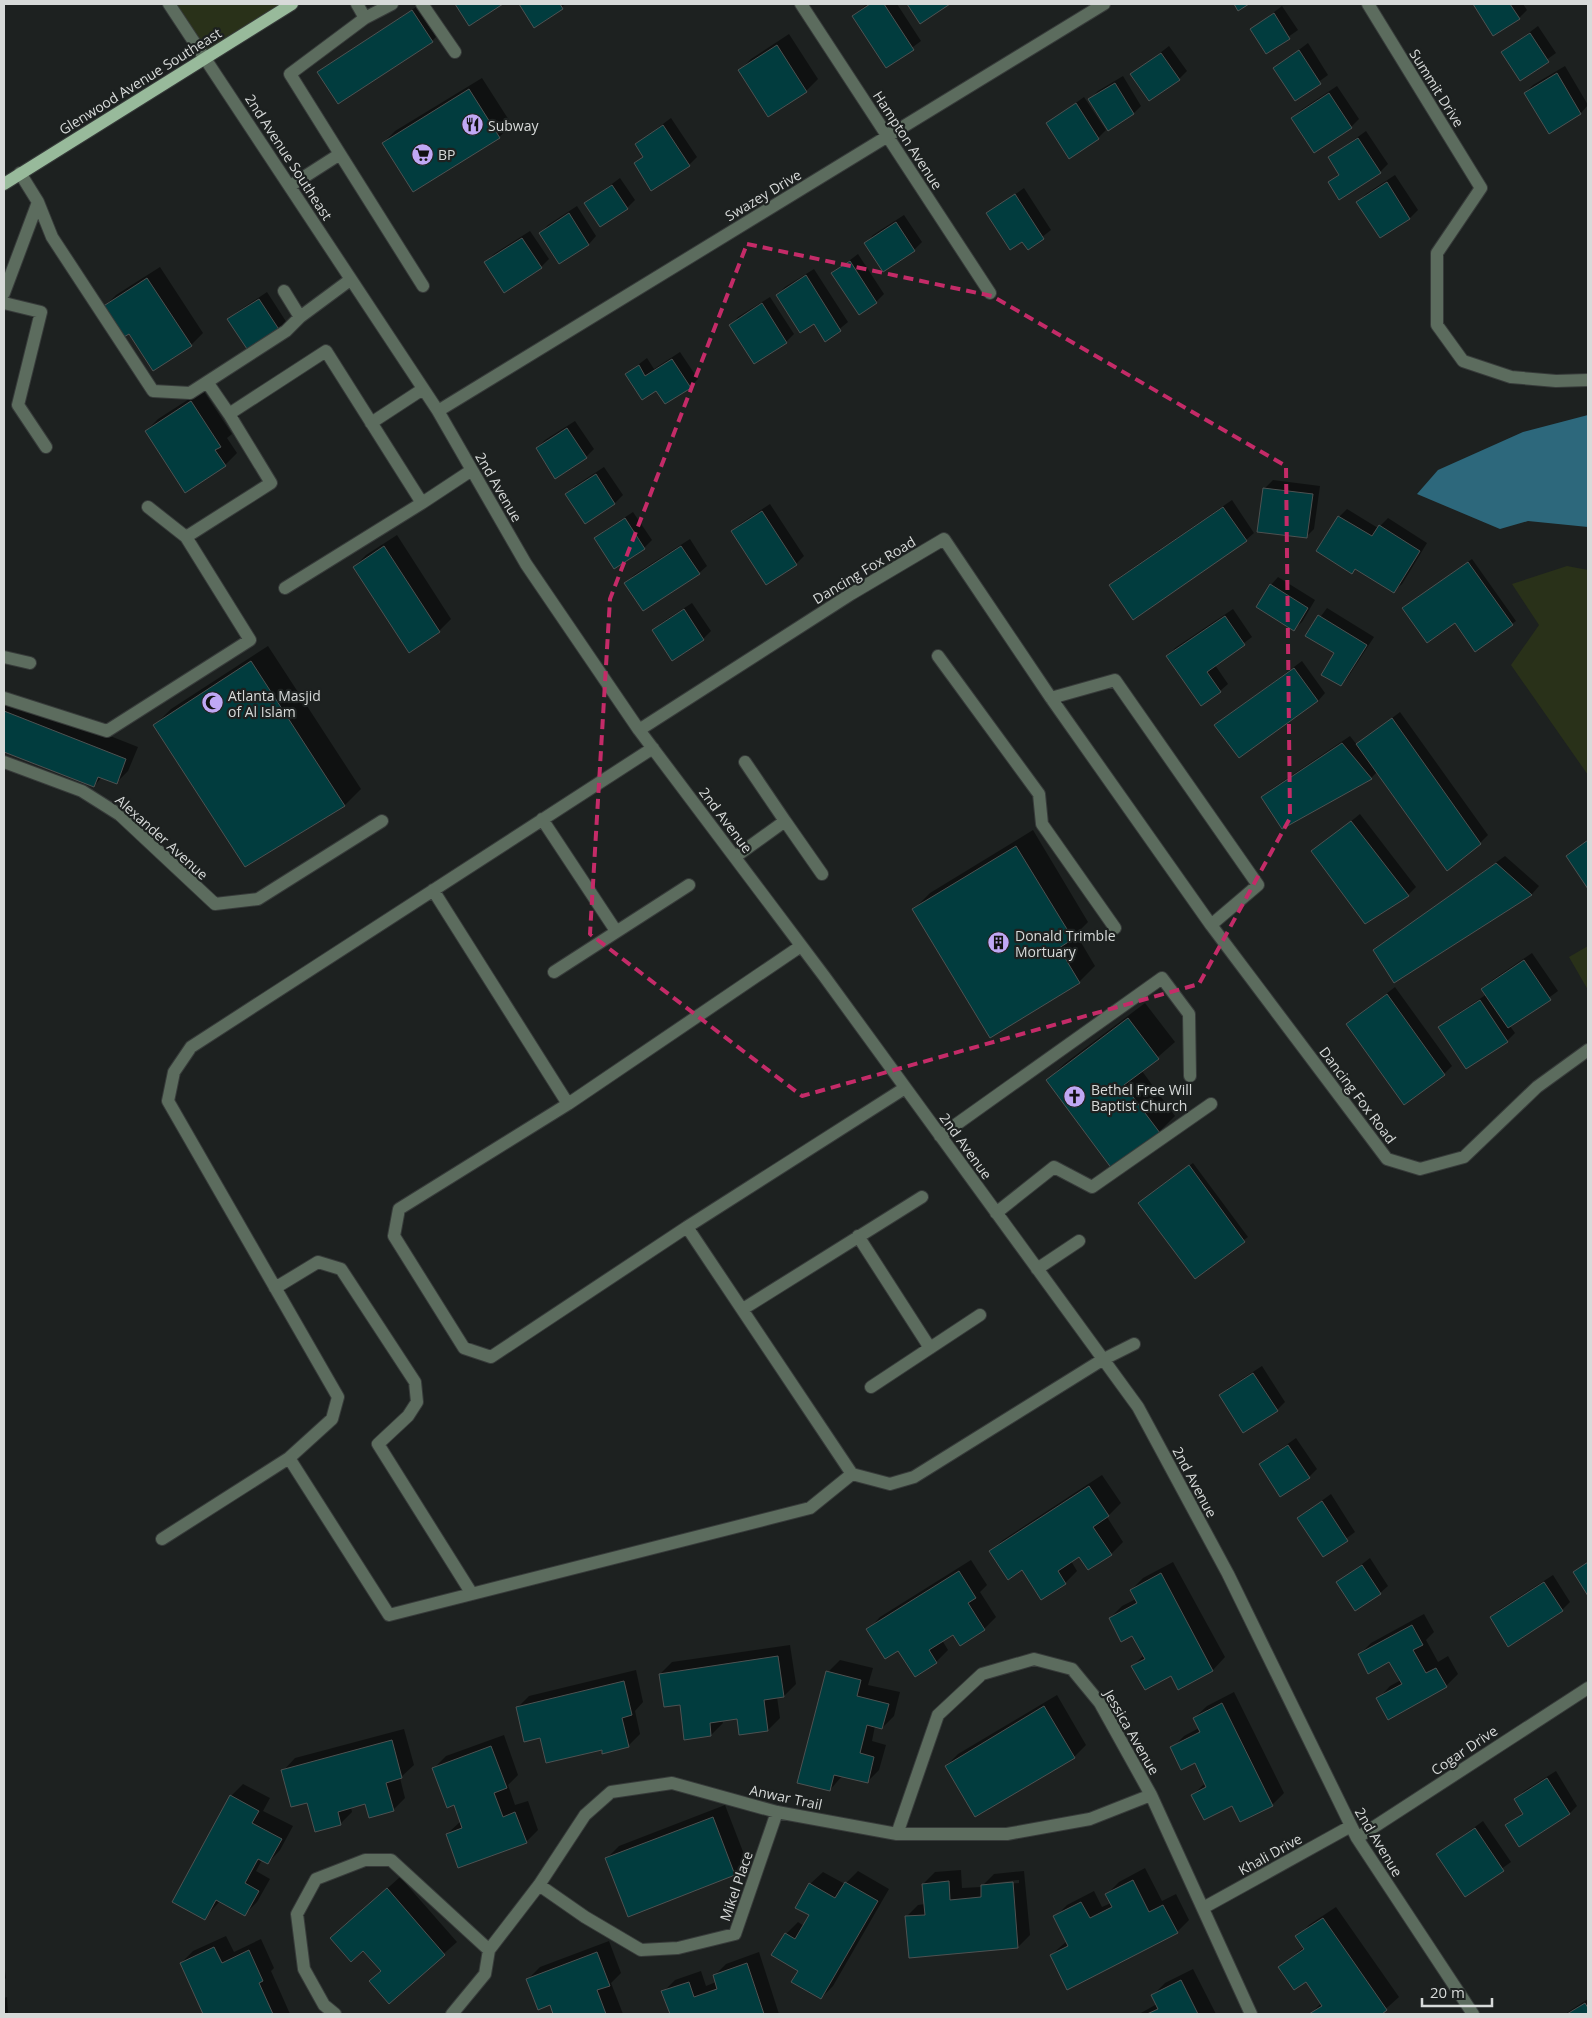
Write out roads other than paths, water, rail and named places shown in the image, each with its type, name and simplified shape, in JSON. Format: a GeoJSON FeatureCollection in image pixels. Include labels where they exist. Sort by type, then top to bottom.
{"type":"FeatureCollection","features":[{"type":"Feature","properties":{"kind":"main road","name":"Glenwood Avenue Southeast"},"geometry":{"type":"LineString","coordinates":[[4,184],[292,4]]}},
{"type":"Feature","properties":{"kind":"street","name":"2nd Avenue Southeast"},"geometry":{"type":"LineString","coordinates":[[169,4],[206,56],[382,328]]}},
{"type":"Feature","properties":{"kind":"street"},"geometry":{"type":"LineString","coordinates":[[357,4],[365,18]]}},
{"type":"Feature","properties":{"kind":"street"},"geometry":{"type":"LineString","coordinates":[[392,4],[365,18],[290,74],[423,286]]}},
{"type":"Feature","properties":{"kind":"street"},"geometry":{"type":"LineString","coordinates":[[422,4],[455,52]]}},
{"type":"Feature","properties":{"kind":"street","name":"Hampton Avenue"},"geometry":{"type":"LineString","coordinates":[[801,4],[990,293]]}},
{"type":"Feature","properties":{"kind":"street","name":"Swazey Drive"},"geometry":{"type":"LineString","coordinates":[[438,411],[1104,4]]}},
{"type":"Feature","properties":{"kind":"street","name":"Summit Drive"},"geometry":{"type":"LineString","coordinates":[[1368,4],[1481,188],[1436,253],[1437,325],[1463,361],[1510,377],[1588,380]]}},
{"type":"Feature","properties":{"kind":"street"},"geometry":{"type":"LineString","coordinates":[[290,186],[340,154]]}},
{"type":"Feature","properties":{"kind":"street"},"geometry":{"type":"LineString","coordinates":[[20,174],[38,202],[52,237],[153,391],[190,393],[286,331],[300,317],[350,280]]}},
{"type":"Feature","properties":{"kind":"street"},"geometry":{"type":"LineString","coordinates":[[4,293],[38,202]]}},
{"type":"Feature","properties":{"kind":"street"},"geometry":{"type":"LineString","coordinates":[[284,291],[300,317]]}},
{"type":"Feature","properties":{"kind":"street"},"geometry":{"type":"LineString","coordinates":[[4,304],[41,312],[18,405],[46,447]]}},
{"type":"Feature","properties":{"kind":"street","name":"2nd Avenue"},"geometry":{"type":"LineString","coordinates":[[382,328],[438,411],[526,564],[639,730],[801,946],[1038,1269],[1102,1360],[1138,1406],[1228,1574],[1357,1838],[1473,2014]]}},
{"type":"Feature","properties":{"kind":"street"},"geometry":{"type":"LineString","coordinates":[[229,414],[326,351],[422,502]]}},
{"type":"Feature","properties":{"kind":"street"},"geometry":{"type":"LineString","coordinates":[[186,537],[271,483],[207,382]]}},
{"type":"Feature","properties":{"kind":"street"},"geometry":{"type":"LineString","coordinates":[[372,423],[423,389]]}},
{"type":"Feature","properties":{"kind":"street"},"geometry":{"type":"LineString","coordinates":[[285,588],[472,470]]}},
{"type":"Feature","properties":{"kind":"street"},"geometry":{"type":"LineString","coordinates":[[4,698],[107,731],[250,640],[186,537],[148,507]]}},
{"type":"Feature","properties":{"kind":"street","name":"Dancing Fox Road"},"geometry":{"type":"LineString","coordinates":[[639,730],[851,594],[944,540],[1051,698],[1211,925],[1387,1159],[1420,1169],[1464,1157],[1537,1087],[1588,1050]]}},
{"type":"Feature","properties":{"kind":"street"},"geometry":{"type":"LineString","coordinates":[[938,656],[1039,794],[1042,824],[1115,928]]}},
{"type":"Feature","properties":{"kind":"street"},"geometry":{"type":"LineString","coordinates":[[4,657],[30,663]]}},
{"type":"Feature","properties":{"kind":"street"},"geometry":{"type":"LineString","coordinates":[[1051,698],[1115,680],[1258,885],[1211,925]]}},
{"type":"Feature","properties":{"kind":"street"},"geometry":{"type":"LineString","coordinates":[[162,1539],[289,1458],[332,1418],[338,1397],[168,1101],[174,1072],[191,1047],[653,748]]}},
{"type":"Feature","properties":{"kind":"street","name":"Alexander Avenue"},"geometry":{"type":"LineString","coordinates":[[4,762],[82,791],[120,815],[215,904],[258,899],[382,821]]}},
{"type":"Feature","properties":{"kind":"street"},"geometry":{"type":"LineString","coordinates":[[745,762],[822,874]]}},
{"type":"Feature","properties":{"kind":"street"},"geometry":{"type":"LineString","coordinates":[[542,820],[616,931]]}},
{"type":"Feature","properties":{"kind":"street"},"geometry":{"type":"LineString","coordinates":[[735,857],[784,821]]}},
{"type":"Feature","properties":{"kind":"street"},"geometry":{"type":"LineString","coordinates":[[554,972],[689,885]]}},
{"type":"Feature","properties":{"kind":"street"},"geometry":{"type":"LineString","coordinates":[[433,890],[568,1104]]}},
{"type":"Feature","properties":{"kind":"street"},"geometry":{"type":"LineString","coordinates":[[801,946],[568,1104],[398,1209],[394,1236],[464,1348],[491,1357],[687,1227],[905,1088]]}},
{"type":"Feature","properties":{"kind":"street"},"geometry":{"type":"LineString","coordinates":[[940,1136],[1162,978],[1189,1014],[1190,1076]]}},
{"type":"Feature","properties":{"kind":"street"},"geometry":{"type":"LineString","coordinates":[[996,1213],[1054,1167],[1092,1187],[1211,1104]]}},
{"type":"Feature","properties":{"kind":"street"},"geometry":{"type":"LineString","coordinates":[[743,1309],[922,1197]]}},
{"type":"Feature","properties":{"kind":"street"},"geometry":{"type":"LineString","coordinates":[[687,1227],[852,1474],[890,1484],[914,1477],[1102,1360],[1134,1344]]}},
{"type":"Feature","properties":{"kind":"street"},"geometry":{"type":"LineString","coordinates":[[858,1236],[930,1348]]}},
{"type":"Feature","properties":{"kind":"street"},"geometry":{"type":"LineString","coordinates":[[1038,1269],[1079,1241]]}},
{"type":"Feature","properties":{"kind":"street"},"geometry":{"type":"LineString","coordinates":[[275,1288],[318,1262],[341,1269],[415,1382],[417,1402],[408,1416],[378,1444],[472,1594]]}},
{"type":"Feature","properties":{"kind":"street"},"geometry":{"type":"LineString","coordinates":[[871,1387],[980,1315]]}},
{"type":"Feature","properties":{"kind":"street"},"geometry":{"type":"LineString","coordinates":[[289,1458],[389,1615],[810,1508],[852,1474]]}},
{"type":"Feature","properties":{"kind":"street","name":"Jessica Avenue"},"geometry":{"type":"LineString","coordinates":[[897,1834],[938,1715],[982,1674],[1034,1659],[1072,1668],[1100,1703],[1151,1795],[1251,2014]]}},
{"type":"Feature","properties":{"kind":"street","name":"Cogar Drive"},"geometry":{"type":"LineString","coordinates":[[1357,1838],[1588,1688]]}},
{"type":"Feature","properties":{"kind":"street","name":"Anwar Trail"},"geometry":{"type":"LineString","coordinates":[[452,2014],[485,1974],[488,1950],[539,1884],[586,1815],[611,1792],[672,1783],[777,1812],[897,1834],[1007,1834],[1090,1819],[1151,1795]]}},
{"type":"Feature","properties":{"kind":"street","name":"Mikel Place"},"geometry":{"type":"LineString","coordinates":[[539,1884],[585,1917],[641,1950],[678,1948],[736,1934],[777,1812]]}},
{"type":"Feature","properties":{"kind":"street","name":"Khali Drive"},"geometry":{"type":"LineString","coordinates":[[1203,1908],[1351,1826]]}},
{"type":"Feature","properties":{"kind":"street"},"geometry":{"type":"LineString","coordinates":[[335,2014],[324,2005],[304,1968],[297,1914],[316,1879],[365,1860],[391,1860],[488,1950]]}},
{"type":"Feature","properties":{"kind":"water"},"geometry":{"type":"Polygon","coordinates":[[[1588,415],[1588,527],[1528,521],[1500,529],[1417,494],[1438,470],[1523,432],[1588,415]]]}},
{"type":"Feature","properties":{"kind":"place","name":"Subway"},"geometry":{"type":"Point","coordinates":[472,125]}},
{"type":"Feature","properties":{"kind":"place","name":"BP"},"geometry":{"type":"Point","coordinates":[422,154]}},
{"type":"Feature","properties":{"kind":"place","name":"Atlanta Masjid of Al Islam"},"geometry":{"type":"Point","coordinates":[212,703]}},
{"type":"Feature","properties":{"kind":"place","name":"Donald Trimble Mortuary"},"geometry":{"type":"Point","coordinates":[999,943]}},
{"type":"Feature","properties":{"kind":"place","name":"Bethel Free Will Baptist Church"},"geometry":{"type":"Point","coordinates":[1075,1097]}}]}
